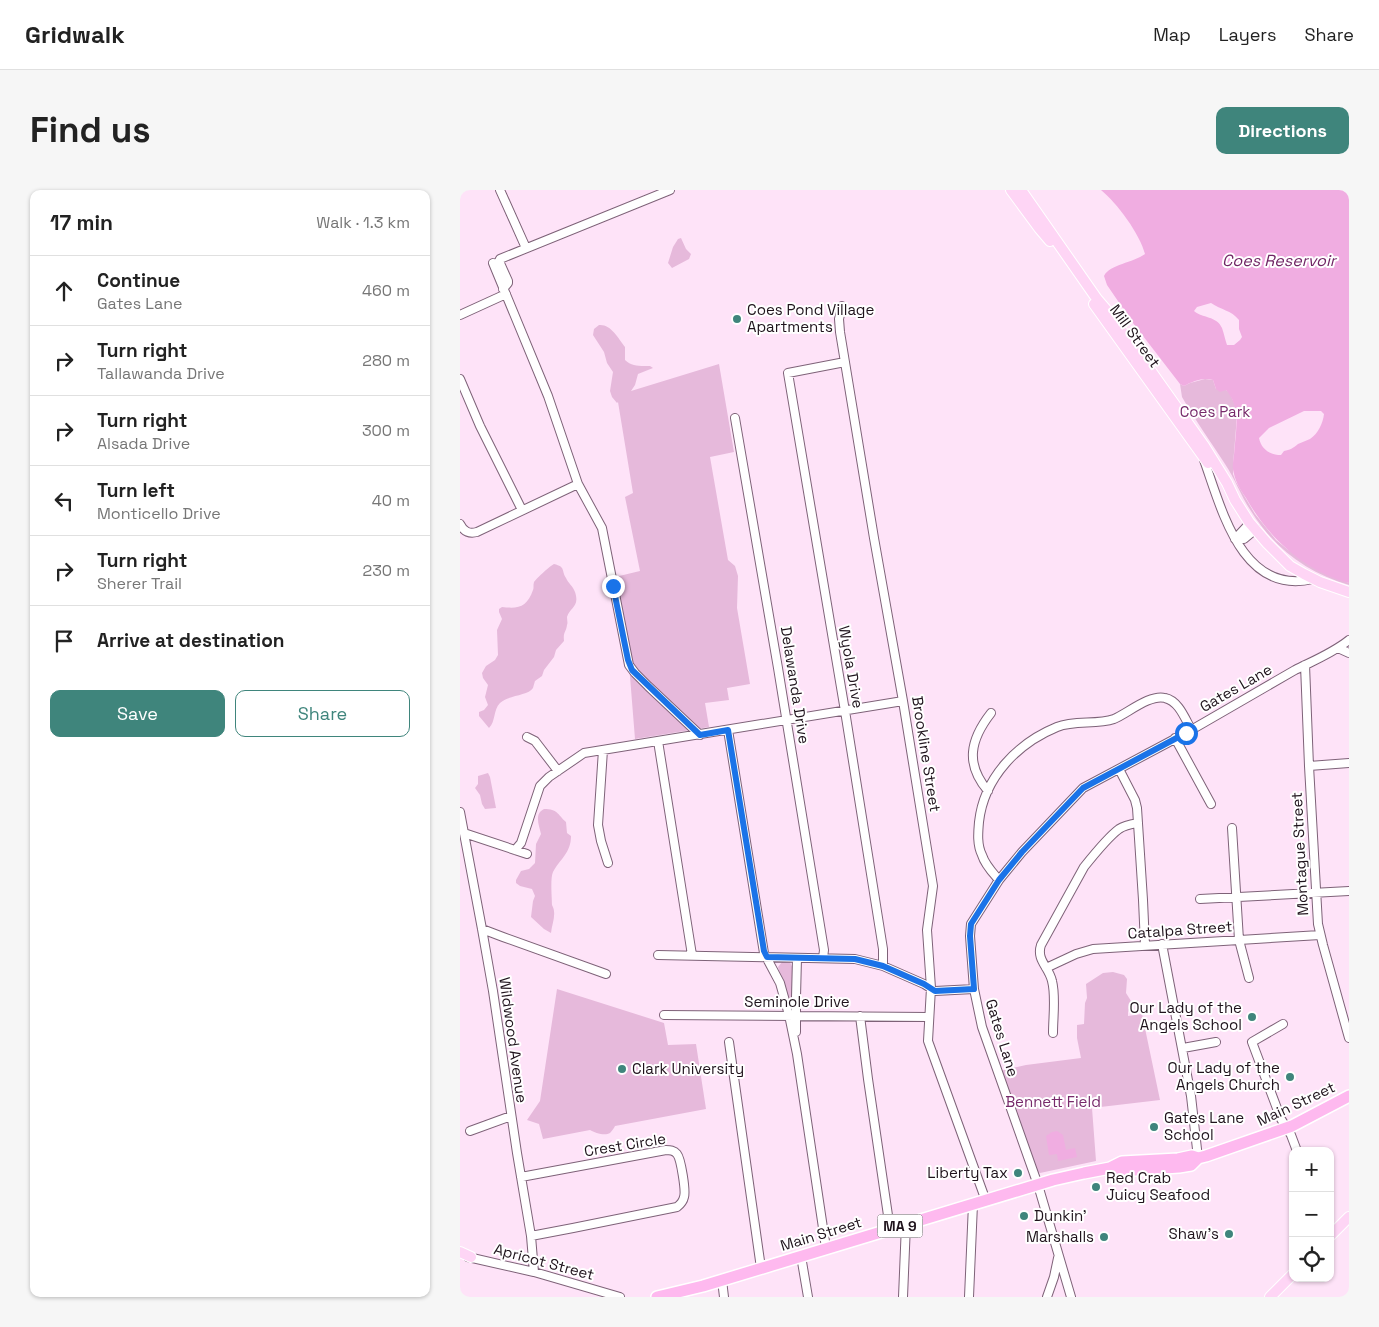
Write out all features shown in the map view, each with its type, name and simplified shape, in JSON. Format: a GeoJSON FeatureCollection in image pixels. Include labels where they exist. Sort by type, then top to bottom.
{"type":"FeatureCollection","features":[{"type":"Feature","properties":{"kind":"highway","name":"Main Street"},"geometry":{"type":"LineString","coordinates":[[663,1296],[1077,1174],[1110,1168],[1120,1172],[1192,1165],[1198,1158],[1292,1126],[1349,1096]]}},
{"type":"Feature","properties":{"kind":"main road","name":"Mill Street"},"geometry":{"type":"LineString","coordinates":[[1012,190],[1143,359],[1204,446],[1227,483],[1235,500]]}},
{"type":"Feature","properties":{"kind":"main road","name":"Mill Street"},"geometry":{"type":"LineString","coordinates":[[1021,190],[1074,270],[1089,297],[1253,526],[1290,566],[1313,579],[1349,592]]}},
{"type":"Feature","properties":{"kind":"main road"},"geometry":{"type":"LineString","coordinates":[[1334,1230],[1349,1217]]}},
{"type":"Feature","properties":{"kind":"main road"},"geometry":{"type":"LineString","coordinates":[[460,1254],[471,1257]]}},
{"type":"Feature","properties":{"kind":"main road"},"geometry":{"type":"LineString","coordinates":[[1270,1297],[1289,1278]]}},
{"type":"Feature","properties":{"kind":"street"},"geometry":{"type":"LineString","coordinates":[[500,190],[526,248]]}},
{"type":"Feature","properties":{"kind":"street"},"geometry":{"type":"LineString","coordinates":[[460,314],[505,292],[508,281],[499,261],[500,259],[670,190]]}},
{"type":"Feature","properties":{"kind":"street"},"geometry":{"type":"LineString","coordinates":[[493,262],[548,396],[578,484],[602,530],[629,665],[634,673],[700,735]]}},
{"type":"Feature","properties":{"kind":"street","name":"Brookline Street"},"geometry":{"type":"LineString","coordinates":[[842,306],[839,318],[845,362],[933,886],[927,930],[931,988],[928,1041],[986,1201]]}},
{"type":"Feature","properties":{"kind":"street","name":"Wyola Drive"},"geometry":{"type":"LineString","coordinates":[[845,362],[788,372],[845,710],[883,948],[883,966]]}},
{"type":"Feature","properties":{"kind":"street"},"geometry":{"type":"LineString","coordinates":[[460,379],[480,426],[522,510]]}},
{"type":"Feature","properties":{"kind":"street","name":"Delawanda Drive"},"geometry":{"type":"LineString","coordinates":[[735,418],[814,885],[824,950],[823,958]]}},
{"type":"Feature","properties":{"kind":"street"},"geometry":{"type":"LineString","coordinates":[[1202,455],[1228,526],[1253,564],[1266,574],[1278,579],[1300,582],[1313,579]]}},
{"type":"Feature","properties":{"kind":"street"},"geometry":{"type":"LineString","coordinates":[[460,524],[468,533],[478,532],[578,484]]}},
{"type":"Feature","properties":{"kind":"street"},"geometry":{"type":"LineString","coordinates":[[1235,539],[1253,526]]}},
{"type":"Feature","properties":{"kind":"street","name":"Gates Lane"},"geometry":{"type":"LineString","coordinates":[[1071,1297],[1038,1185],[985,1038],[978,1011],[974,989],[970,936],[974,919],[999,880],[1022,852],[1083,788],[1338,648],[1349,640]]}},
{"type":"Feature","properties":{"kind":"street"},"geometry":{"type":"LineString","coordinates":[[1338,648],[1349,653]]}},
{"type":"Feature","properties":{"kind":"street","name":"Montague Street"},"geometry":{"type":"LineString","coordinates":[[1304,665],[1318,924],[1349,1038]]}},
{"type":"Feature","properties":{"kind":"street"},"geometry":{"type":"LineString","coordinates":[[999,880],[983,859],[979,845],[982,804],[996,775],[1020,748],[1041,735],[1063,725],[1110,720],[1127,713],[1149,700],[1160,697],[1168,699],[1178,707],[1191,729]]}},
{"type":"Feature","properties":{"kind":"street"},"geometry":{"type":"LineString","coordinates":[[515,850],[521,842],[540,786],[558,770],[583,753],[903,701]]}},
{"type":"Feature","properties":{"kind":"street"},"geometry":{"type":"LineString","coordinates":[[988,791],[975,771],[973,752],[980,730],[991,714]]}},
{"type":"Feature","properties":{"kind":"street"},"geometry":{"type":"LineString","coordinates":[[728,730],[764,953],[780,983],[793,1016]]}},
{"type":"Feature","properties":{"kind":"street"},"geometry":{"type":"LineString","coordinates":[[527,737],[535,741],[558,770]]}},
{"type":"Feature","properties":{"kind":"street"},"geometry":{"type":"LineString","coordinates":[[1175,738],[1211,804]]}},
{"type":"Feature","properties":{"kind":"street"},"geometry":{"type":"LineString","coordinates":[[658,742],[692,955]]}},
{"type":"Feature","properties":{"kind":"street"},"geometry":{"type":"LineString","coordinates":[[603,750],[598,824],[608,863]]}},
{"type":"Feature","properties":{"kind":"street"},"geometry":{"type":"LineString","coordinates":[[1308,766],[1349,763]]}},
{"type":"Feature","properties":{"kind":"street"},"geometry":{"type":"LineString","coordinates":[[1119,769],[1137,805],[1145,945]]}},
{"type":"Feature","properties":{"kind":"street","name":"Wildwood Avenue"},"geometry":{"type":"LineString","coordinates":[[460,812],[499,1033],[531,1236],[534,1272]]}},
{"type":"Feature","properties":{"kind":"street"},"geometry":{"type":"LineString","coordinates":[[1053,1033],[1053,986],[1040,958],[1041,945],[1084,867],[1119,830],[1126,826],[1138,824]]}},
{"type":"Feature","properties":{"kind":"street"},"geometry":{"type":"LineString","coordinates":[[1232,828],[1239,940],[1249,978]]}},
{"type":"Feature","properties":{"kind":"street"},"geometry":{"type":"LineString","coordinates":[[464,833],[527,854]]}},
{"type":"Feature","properties":{"kind":"street"},"geometry":{"type":"LineString","coordinates":[[1200,899],[1349,891]]}},
{"type":"Feature","properties":{"kind":"street"},"geometry":{"type":"LineString","coordinates":[[482,929],[606,974]]}},
{"type":"Feature","properties":{"kind":"street","name":"Catalpa Street"},"geometry":{"type":"LineString","coordinates":[[1046,968],[1086,951],[1145,945],[1320,935]]}},
{"type":"Feature","properties":{"kind":"street"},"geometry":{"type":"LineString","coordinates":[[1162,944],[1183,1048],[1198,1158]]}},
{"type":"Feature","properties":{"kind":"street"},"geometry":{"type":"LineString","coordinates":[[658,955],[855,959],[883,966],[935,991],[974,989]]}},
{"type":"Feature","properties":{"kind":"street"},"geometry":{"type":"LineString","coordinates":[[797,958],[793,1016],[826,1248]]}},
{"type":"Feature","properties":{"kind":"street","name":"Seminole Drive"},"geometry":{"type":"LineString","coordinates":[[664,1015],[929,1017]]}},
{"type":"Feature","properties":{"kind":"street"},"geometry":{"type":"LineString","coordinates":[[860,1016],[890,1229]]}},
{"type":"Feature","properties":{"kind":"street"},"geometry":{"type":"LineString","coordinates":[[1282,1024],[1252,1042],[1280,1119],[1295,1147]]}},
{"type":"Feature","properties":{"kind":"street"},"geometry":{"type":"LineString","coordinates":[[729,1042],[761,1268]]}},
{"type":"Feature","properties":{"kind":"street"},"geometry":{"type":"LineString","coordinates":[[1183,1048],[1216,1042]]}},
{"type":"Feature","properties":{"kind":"street"},"geometry":{"type":"LineString","coordinates":[[470,1131],[511,1116]]}},
{"type":"Feature","properties":{"kind":"street","name":"Crest Circle"},"geometry":{"type":"LineString","coordinates":[[521,1177],[666,1150],[675,1152],[679,1160],[684,1196],[682,1203],[677,1207],[531,1236]]}},
{"type":"Feature","properties":{"kind":"street"},"geometry":{"type":"LineString","coordinates":[[968,1297],[973,1204]]}},
{"type":"Feature","properties":{"kind":"street"},"geometry":{"type":"LineString","coordinates":[[903,1297],[906,1224]]}},
{"type":"Feature","properties":{"kind":"street"},"geometry":{"type":"LineString","coordinates":[[801,1256],[808,1297]]}},
{"type":"Feature","properties":{"kind":"street"},"geometry":{"type":"LineString","coordinates":[[1047,1297],[1054,1277],[1058,1256]]}},
{"type":"Feature","properties":{"kind":"street","name":"Apricot Street"},"geometry":{"type":"LineString","coordinates":[[471,1257],[534,1272],[606,1295],[620,1297]]}},
{"type":"Feature","properties":{"kind":"street"},"geometry":{"type":"LineString","coordinates":[[722,1280],[724,1297]]}},
{"type":"Feature","properties":{"kind":"street"},"geometry":{"type":"LineString","coordinates":[[590,1289],[595,1293],[596,1297]]}},
{"type":"Feature","properties":{"kind":"green space"},"geometry":{"type":"Polygon","coordinates":[[[681,238],[686,249],[691,254],[689,259],[672,268],[668,263],[673,247],[678,239],[681,238]]]}},
{"type":"Feature","properties":{"kind":"green space"},"geometry":{"type":"Polygon","coordinates":[[[599,325],[611,329],[617,336],[625,347],[625,360],[634,365],[650,366],[653,368],[638,374],[631,391],[719,364],[734,452],[710,457],[728,560],[735,566],[738,576],[737,608],[750,684],[727,688],[729,700],[705,703],[709,727],[635,739],[627,639],[615,577],[640,571],[625,497],[633,493],[618,402],[612,397],[610,391],[613,372],[607,363],[604,352],[593,335],[594,329],[599,325]]]}},
{"type":"Feature","properties":{"kind":"green space","name":"Coes Park"},"geometry":{"type":"Polygon","coordinates":[[[1205,379],[1213,380],[1216,389],[1229,392],[1236,407],[1233,474],[1255,514],[1276,540],[1287,549],[1315,568],[1349,583],[1349,585],[1319,574],[1306,566],[1281,548],[1260,524],[1247,505],[1229,470],[1182,397],[1180,384],[1184,386],[1205,379]]]}},
{"type":"Feature","properties":{"kind":"green space"},"geometry":{"type":"Polygon","coordinates":[[[554,564],[562,568],[576,597],[575,604],[567,617],[564,641],[556,650],[554,657],[544,670],[542,676],[535,681],[530,691],[508,698],[500,703],[489,728],[479,716],[479,712],[488,705],[485,697],[488,685],[482,673],[486,666],[495,660],[498,655],[497,630],[502,619],[499,609],[502,607],[513,608],[522,606],[531,596],[534,582],[554,564]]]}},
{"type":"Feature","properties":{"kind":"green space"},"geometry":{"type":"Polygon","coordinates":[[[488,773],[496,808],[485,809],[480,795],[475,788],[478,784],[478,776],[488,773]]]}},
{"type":"Feature","properties":{"kind":"green space"},"geometry":{"type":"Polygon","coordinates":[[[544,809],[555,811],[559,814],[566,822],[567,833],[571,836],[569,847],[552,875],[554,915],[551,933],[531,917],[535,896],[532,889],[516,883],[521,871],[529,869],[535,863],[536,844],[541,834],[538,817],[544,809]]]}},
{"type":"Feature","properties":{"kind":"green space"},"geometry":{"type":"Polygon","coordinates":[[[782,962],[790,962],[793,969],[792,1008],[789,1006],[778,967],[782,962]]]}},
{"type":"Feature","properties":{"kind":"green space","name":"Bennett Field"},"geometry":{"type":"Polygon","coordinates":[[[1113,972],[1124,975],[1127,979],[1126,993],[1131,1001],[1128,1016],[1142,1014],[1160,1100],[1092,1108],[1096,1161],[1040,1173],[1036,1171],[1000,1071],[1026,1065],[1081,1058],[1077,1038],[1077,1025],[1084,1024],[1087,998],[1086,984],[1103,973],[1113,972]]]}},
{"type":"Feature","properties":{"kind":"green space","name":"Clark University"},"geometry":{"type":"Polygon","coordinates":[[[557,989],[664,1023],[668,1045],[696,1044],[706,1109],[615,1126],[608,1134],[600,1134],[590,1130],[543,1139],[539,1124],[527,1120],[540,1101],[557,989]]]}},
{"type":"Feature","properties":{"kind":"water","name":"Coes Reservoir"},"geometry":{"type":"Polygon","coordinates":[[[1101,190],[1349,190],[1349,583],[1333,578],[1302,561],[1276,539],[1265,526],[1242,493],[1235,477],[1233,465],[1236,412],[1229,393],[1226,390],[1220,392],[1216,389],[1213,380],[1210,379],[1198,380],[1184,386],[1180,384],[1133,323],[1107,285],[1104,276],[1107,272],[1116,266],[1145,254],[1133,228],[1101,190]],[[1211,303],[1197,307],[1194,311],[1217,321],[1222,328],[1227,345],[1234,345],[1242,337],[1239,329],[1239,320],[1233,314],[1211,303]],[[1304,411],[1269,428],[1259,438],[1264,448],[1270,453],[1281,455],[1284,451],[1313,437],[1320,428],[1324,414],[1321,411],[1304,411]]]}},
{"type":"Feature","properties":{"kind":"water"},"geometry":{"type":"Polygon","coordinates":[[[1057,1131],[1063,1135],[1066,1150],[1075,1148],[1077,1157],[1058,1161],[1057,1154],[1049,1155],[1046,1136],[1057,1131]]]}},
{"type":"Feature","properties":{"kind":"place","name":"Coes Pond Village Apartments"},"geometry":{"type":"Point","coordinates":[737,319]}},
{"type":"Feature","properties":{"kind":"place","name":"Our Lady of the Angels School"},"geometry":{"type":"Point","coordinates":[1252,1017]}},
{"type":"Feature","properties":{"kind":"place","name":"Clark University"},"geometry":{"type":"Point","coordinates":[622,1069]}},
{"type":"Feature","properties":{"kind":"place","name":"Our Lady of the Angels Church"},"geometry":{"type":"Point","coordinates":[1290,1077]}},
{"type":"Feature","properties":{"kind":"place","name":"Gates Lane School"},"geometry":{"type":"Point","coordinates":[1154,1127]}},
{"type":"Feature","properties":{"kind":"place","name":"Liberty Tax"},"geometry":{"type":"Point","coordinates":[1018,1173]}},
{"type":"Feature","properties":{"kind":"place","name":"Red Crab Juicy Seafood"},"geometry":{"type":"Point","coordinates":[1096,1187]}},
{"type":"Feature","properties":{"kind":"place","name":"Dunkin'"},"geometry":{"type":"Point","coordinates":[1024,1216]}},
{"type":"Feature","properties":{"kind":"place","name":"Shaw's"},"geometry":{"type":"Point","coordinates":[1229,1234]}},
{"type":"Feature","properties":{"kind":"place","name":"Marshalls"},"geometry":{"type":"Point","coordinates":[1104,1237]}},
{"type":"Feature","properties":{"kind":"route"},"geometry":{"type":"LineString","coordinates":[[613,586],[629,665],[632,670],[700,735],[728,730],[764,953],[767,957],[855,959],[883,966],[924,984],[935,991],[974,989],[970,936],[971,924],[999,880],[1022,852],[1083,788],[1186,733]]}}]}
